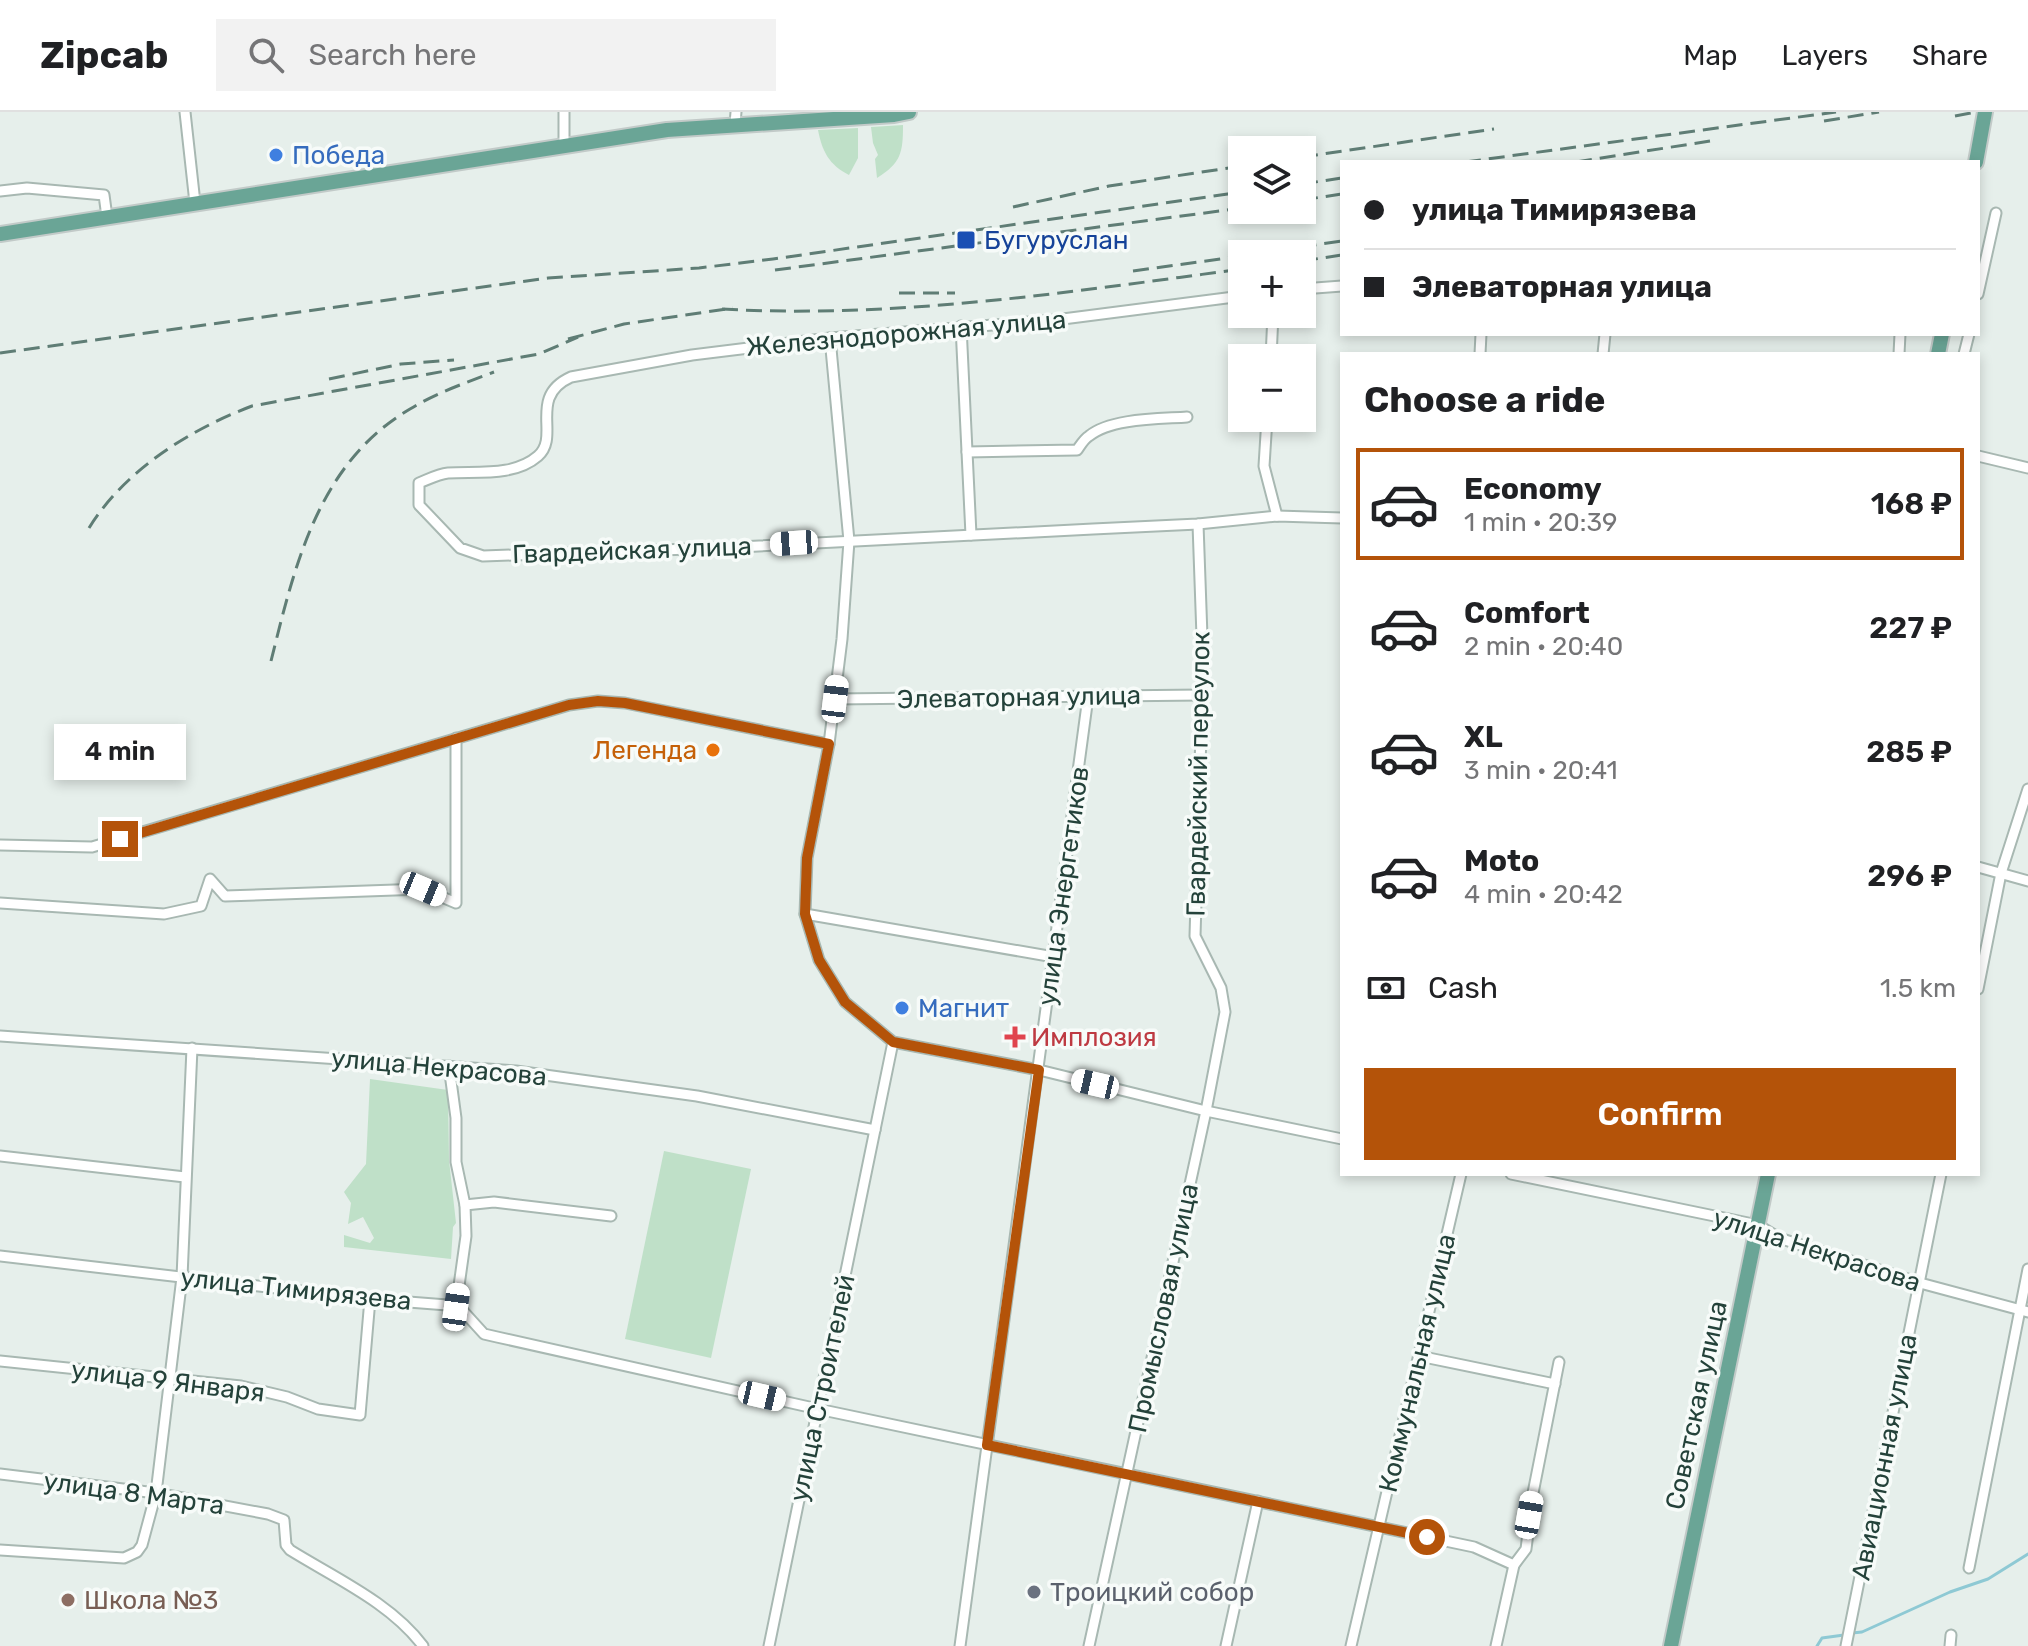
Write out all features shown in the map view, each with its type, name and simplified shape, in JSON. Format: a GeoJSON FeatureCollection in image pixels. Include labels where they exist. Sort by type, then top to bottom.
{"type":"FeatureCollection","features":[{"type":"Feature","properties":{"kind":"main road"},"geometry":{"type":"LineString","coordinates":[[0,234],[736,118],[866,117],[909,112]]}},
{"type":"Feature","properties":{"kind":"main road"},"geometry":{"type":"LineString","coordinates":[[1976,160],[1985,112]]}},
{"type":"Feature","properties":{"kind":"main road","name":"Советская улица"},"geometry":{"type":"LineString","coordinates":[[1671,1646],[1768,1176]]}},
{"type":"Feature","properties":{"kind":"street"},"geometry":{"type":"LineString","coordinates":[[185,112],[195,203]]}},
{"type":"Feature","properties":{"kind":"street"},"geometry":{"type":"LineString","coordinates":[[564,112],[564,145]]}},
{"type":"Feature","properties":{"kind":"street"},"geometry":{"type":"LineString","coordinates":[[0,191],[27,188],[104,195],[107,217]]}},
{"type":"Feature","properties":{"kind":"street"},"geometry":{"type":"LineString","coordinates":[[1980,285],[1996,213]]}},
{"type":"Feature","properties":{"kind":"street"},"geometry":{"type":"LineString","coordinates":[[1316,288],[1340,286]]}},
{"type":"Feature","properties":{"kind":"street","name":"Железнодорожная улица"},"geometry":{"type":"LineString","coordinates":[[571,377],[692,355],[830,338],[1055,320],[1228,298]]}},
{"type":"Feature","properties":{"kind":"street"},"geometry":{"type":"LineString","coordinates":[[961,326],[971,535]]}},
{"type":"Feature","properties":{"kind":"street"},"geometry":{"type":"LineString","coordinates":[[830,338],[849,541],[835,699],[807,858],[805,914],[819,960],[845,1002],[893,1042],[1039,1070],[1206,1111],[1340,1139]]}},
{"type":"Feature","properties":{"kind":"street","name":"Гвардейская улица"},"geometry":{"type":"LineString","coordinates":[[571,377],[558,383],[550,396],[545,413],[548,435],[543,451],[535,460],[497,472],[451,473],[419,483],[419,505],[460,548],[483,556],[541,555],[1198,524],[1277,516],[1340,518]]}},
{"type":"Feature","properties":{"kind":"street"},"geometry":{"type":"LineString","coordinates":[[967,452],[1077,450],[1088,436],[1104,428],[1136,421],[1187,417]]}},
{"type":"Feature","properties":{"kind":"street"},"geometry":{"type":"LineString","coordinates":[[1266,432],[1264,466],[1277,516]]}},
{"type":"Feature","properties":{"kind":"street"},"geometry":{"type":"LineString","coordinates":[[1980,456],[2028,468]]}},
{"type":"Feature","properties":{"kind":"street","name":"Гвардейский переулок"},"geometry":{"type":"LineString","coordinates":[[1198,524],[1202,695],[1195,936],[1221,988],[1225,1012],[1206,1111]]}},
{"type":"Feature","properties":{"kind":"street","name":"Элеваторная улица"},"geometry":{"type":"LineString","coordinates":[[835,699],[1202,695]]}},
{"type":"Feature","properties":{"kind":"street","name":"улица Энергетиков"},"geometry":{"type":"LineString","coordinates":[[960,1646],[1088,697]]}},
{"type":"Feature","properties":{"kind":"street"},"geometry":{"type":"LineString","coordinates":[[0,845],[92,847],[569,705],[598,701],[661,709],[829,744]]}},
{"type":"Feature","properties":{"kind":"street"},"geometry":{"type":"LineString","coordinates":[[0,903],[164,914],[201,906],[210,879],[225,896],[423,889],[456,903],[456,738]]}},
{"type":"Feature","properties":{"kind":"street"},"geometry":{"type":"LineString","coordinates":[[1980,979],[2001,873],[2028,789]]}},
{"type":"Feature","properties":{"kind":"street"},"geometry":{"type":"LineString","coordinates":[[1980,868],[2028,881]]}},
{"type":"Feature","properties":{"kind":"street"},"geometry":{"type":"LineString","coordinates":[[805,914],[1054,957]]}},
{"type":"Feature","properties":{"kind":"street","name":"улица Некрасова"},"geometry":{"type":"LineString","coordinates":[[0,1036],[516,1071],[666,1091],[875,1130]]}},
{"type":"Feature","properties":{"kind":"street","name":"улица Строителей"},"geometry":{"type":"LineString","coordinates":[[769,1646],[893,1042]]}},
{"type":"Feature","properties":{"kind":"street"},"geometry":{"type":"LineString","coordinates":[[0,1550],[124,1558],[137,1552],[142,1545],[156,1493],[182,1277],[192,1048]]}},
{"type":"Feature","properties":{"kind":"street"},"geometry":{"type":"LineString","coordinates":[[449,1066],[456,1118],[456,1162],[465,1205],[466,1236],[456,1307],[484,1334],[818,1409],[1474,1547],[1514,1565]]}},
{"type":"Feature","properties":{"kind":"street","name":"Промысловая улица"},"geometry":{"type":"LineString","coordinates":[[1089,1646],[1206,1111]]}},
{"type":"Feature","properties":{"kind":"street"},"geometry":{"type":"LineString","coordinates":[[0,1156],[185,1177]]}},
{"type":"Feature","properties":{"kind":"street","name":"Коммунальная улица"},"geometry":{"type":"LineString","coordinates":[[1351,1646],[1461,1176]]}},
{"type":"Feature","properties":{"kind":"street","name":"улица Некрасова"},"geometry":{"type":"LineString","coordinates":[[1521,1176],[1758,1225],[1779,1238],[1920,1283],[2024,1310]]}},
{"type":"Feature","properties":{"kind":"street","name":"Авиационная улица"},"geometry":{"type":"LineString","coordinates":[[1846,1646],[1941,1176]]}},
{"type":"Feature","properties":{"kind":"street"},"geometry":{"type":"LineString","coordinates":[[465,1205],[494,1202],[611,1216]]}},
{"type":"Feature","properties":{"kind":"street","name":"улица Тимирязева"},"geometry":{"type":"LineString","coordinates":[[0,1256],[456,1307]]}},
{"type":"Feature","properties":{"kind":"street"},"geometry":{"type":"LineString","coordinates":[[1969,1568],[2024,1310],[2028,1269]]}},
{"type":"Feature","properties":{"kind":"street","name":"улица 9 Января"},"geometry":{"type":"LineString","coordinates":[[0,1361],[265,1390],[318,1409],[360,1415],[370,1299]]}},
{"type":"Feature","properties":{"kind":"street"},"geometry":{"type":"LineString","coordinates":[[1419,1356],[1555,1384]]}},
{"type":"Feature","properties":{"kind":"street"},"geometry":{"type":"LineString","coordinates":[[1496,1646],[1514,1565],[1526,1549],[1533,1493],[1559,1362]]}},
{"type":"Feature","properties":{"kind":"street","name":"улица 8 Марта"},"geometry":{"type":"LineString","coordinates":[[0,1474],[156,1493],[268,1514],[284,1520],[286,1545],[290,1550],[375,1602],[423,1646]]}},
{"type":"Feature","properties":{"kind":"street"},"geometry":{"type":"LineString","coordinates":[[1226,1646],[1258,1501]]}},
{"type":"Feature","properties":{"kind":"green space"},"geometry":{"type":"Polygon","coordinates":[[[903,125],[899,156],[877,178],[875,159],[878,155],[871,127],[903,125]]]}},
{"type":"Feature","properties":{"kind":"green space"},"geometry":{"type":"Polygon","coordinates":[[[858,128],[858,158],[849,175],[828,157],[818,130],[858,128]]]}},
{"type":"Feature","properties":{"kind":"green space"},"geometry":{"type":"Polygon","coordinates":[[[370,1079],[448,1090],[449,1160],[456,1223],[453,1227],[451,1259],[344,1247],[344,1235],[370,1243],[374,1238],[363,1217],[348,1224],[351,1203],[344,1192],[366,1164],[370,1079]]]}},
{"type":"Feature","properties":{"kind":"green space"},"geometry":{"type":"Polygon","coordinates":[[[664,1151],[751,1169],[711,1358],[625,1339],[664,1151]]]}},
{"type":"Feature","properties":{"kind":"waterway"},"geometry":{"type":"LineString","coordinates":[[1852,1633],[1862,1632],[1950,1592],[1988,1579],[2028,1554]]}},
{"type":"Feature","properties":{"kind":"waterway"},"geometry":{"type":"LineString","coordinates":[[1817,1646],[1822,1638],[1844,1635]]}},
{"type":"Feature","properties":{"kind":"railway"},"geometry":{"type":"LineString","coordinates":[[1480,160],[1836,112]]}},
{"type":"Feature","properties":{"kind":"railway"},"geometry":{"type":"LineString","coordinates":[[1824,121],[1879,112]]}},
{"type":"Feature","properties":{"kind":"railway"},"geometry":{"type":"LineString","coordinates":[[1955,116],[1976,112]]}},
{"type":"Feature","properties":{"kind":"railway"},"geometry":{"type":"LineString","coordinates":[[1316,155],[1494,129]]}},
{"type":"Feature","properties":{"kind":"railway"},"geometry":{"type":"LineString","coordinates":[[1589,160],[1710,141]]}},
{"type":"Feature","properties":{"kind":"railway"},"geometry":{"type":"LineString","coordinates":[[1013,207],[1109,186],[1228,168]]}},
{"type":"Feature","properties":{"kind":"railway"},"geometry":{"type":"LineString","coordinates":[[1316,182],[1340,178]]}},
{"type":"Feature","properties":{"kind":"railway"},"geometry":{"type":"LineString","coordinates":[[0,353],[548,278],[699,268],[773,259],[1228,194]]}},
{"type":"Feature","properties":{"kind":"railway"},"geometry":{"type":"LineString","coordinates":[[1316,198],[1340,194]]}},
{"type":"Feature","properties":{"kind":"railway"},"geometry":{"type":"LineString","coordinates":[[775,270],[1228,210]]}},
{"type":"Feature","properties":{"kind":"railway"},"geometry":{"type":"LineString","coordinates":[[1316,245],[1340,241]]}},
{"type":"Feature","properties":{"kind":"railway"},"geometry":{"type":"LineString","coordinates":[[1316,259],[1340,255]]}},
{"type":"Feature","properties":{"kind":"railway"},"geometry":{"type":"LineString","coordinates":[[1133,271],[1228,258]]}},
{"type":"Feature","properties":{"kind":"railway"},"geometry":{"type":"LineString","coordinates":[[722,309],[787,311],[917,307],[1228,271]]}},
{"type":"Feature","properties":{"kind":"railway"},"geometry":{"type":"LineString","coordinates":[[899,293],[955,293]]}},
{"type":"Feature","properties":{"kind":"railway"},"geometry":{"type":"LineString","coordinates":[[568,339],[624,324],[733,308]]}},
{"type":"Feature","properties":{"kind":"railway"},"geometry":{"type":"LineString","coordinates":[[89,528],[121,488],[160,454],[205,427],[252,406],[539,354],[578,337]]}},
{"type":"Feature","properties":{"kind":"railway"},"geometry":{"type":"LineString","coordinates":[[329,379],[401,364],[454,360]]}},
{"type":"Feature","properties":{"kind":"railway"},"geometry":{"type":"LineString","coordinates":[[271,661],[301,553],[332,487],[353,458],[379,431],[410,409],[440,393],[494,372]]}},
{"type":"Feature","properties":{"kind":"place","name":"Победа"},"geometry":{"type":"Point","coordinates":[276,155]}},
{"type":"Feature","properties":{"kind":"place","name":"Бугуруслан"},"geometry":{"type":"Point","coordinates":[966,240]}},
{"type":"Feature","properties":{"kind":"place","name":"Легенда"},"geometry":{"type":"Point","coordinates":[713,750]}},
{"type":"Feature","properties":{"kind":"place","name":"Магнит"},"geometry":{"type":"Point","coordinates":[902,1008]}},
{"type":"Feature","properties":{"kind":"place","name":"Имплозия"},"geometry":{"type":"Point","coordinates":[1015,1037]}},
{"type":"Feature","properties":{"kind":"place","name":"Троицкий собор"},"geometry":{"type":"Point","coordinates":[1034,1592]}},
{"type":"Feature","properties":{"kind":"place","name":"Школа №3"},"geometry":{"type":"Point","coordinates":[68,1600]}},
{"type":"Feature","properties":{"kind":"route"},"geometry":{"type":"LineString","coordinates":[[120,839],[569,705],[598,701],[661,709],[829,744],[807,858],[805,914],[819,960],[845,1002],[893,1042],[1039,1070],[987,1445],[1427,1537]]}}]}
